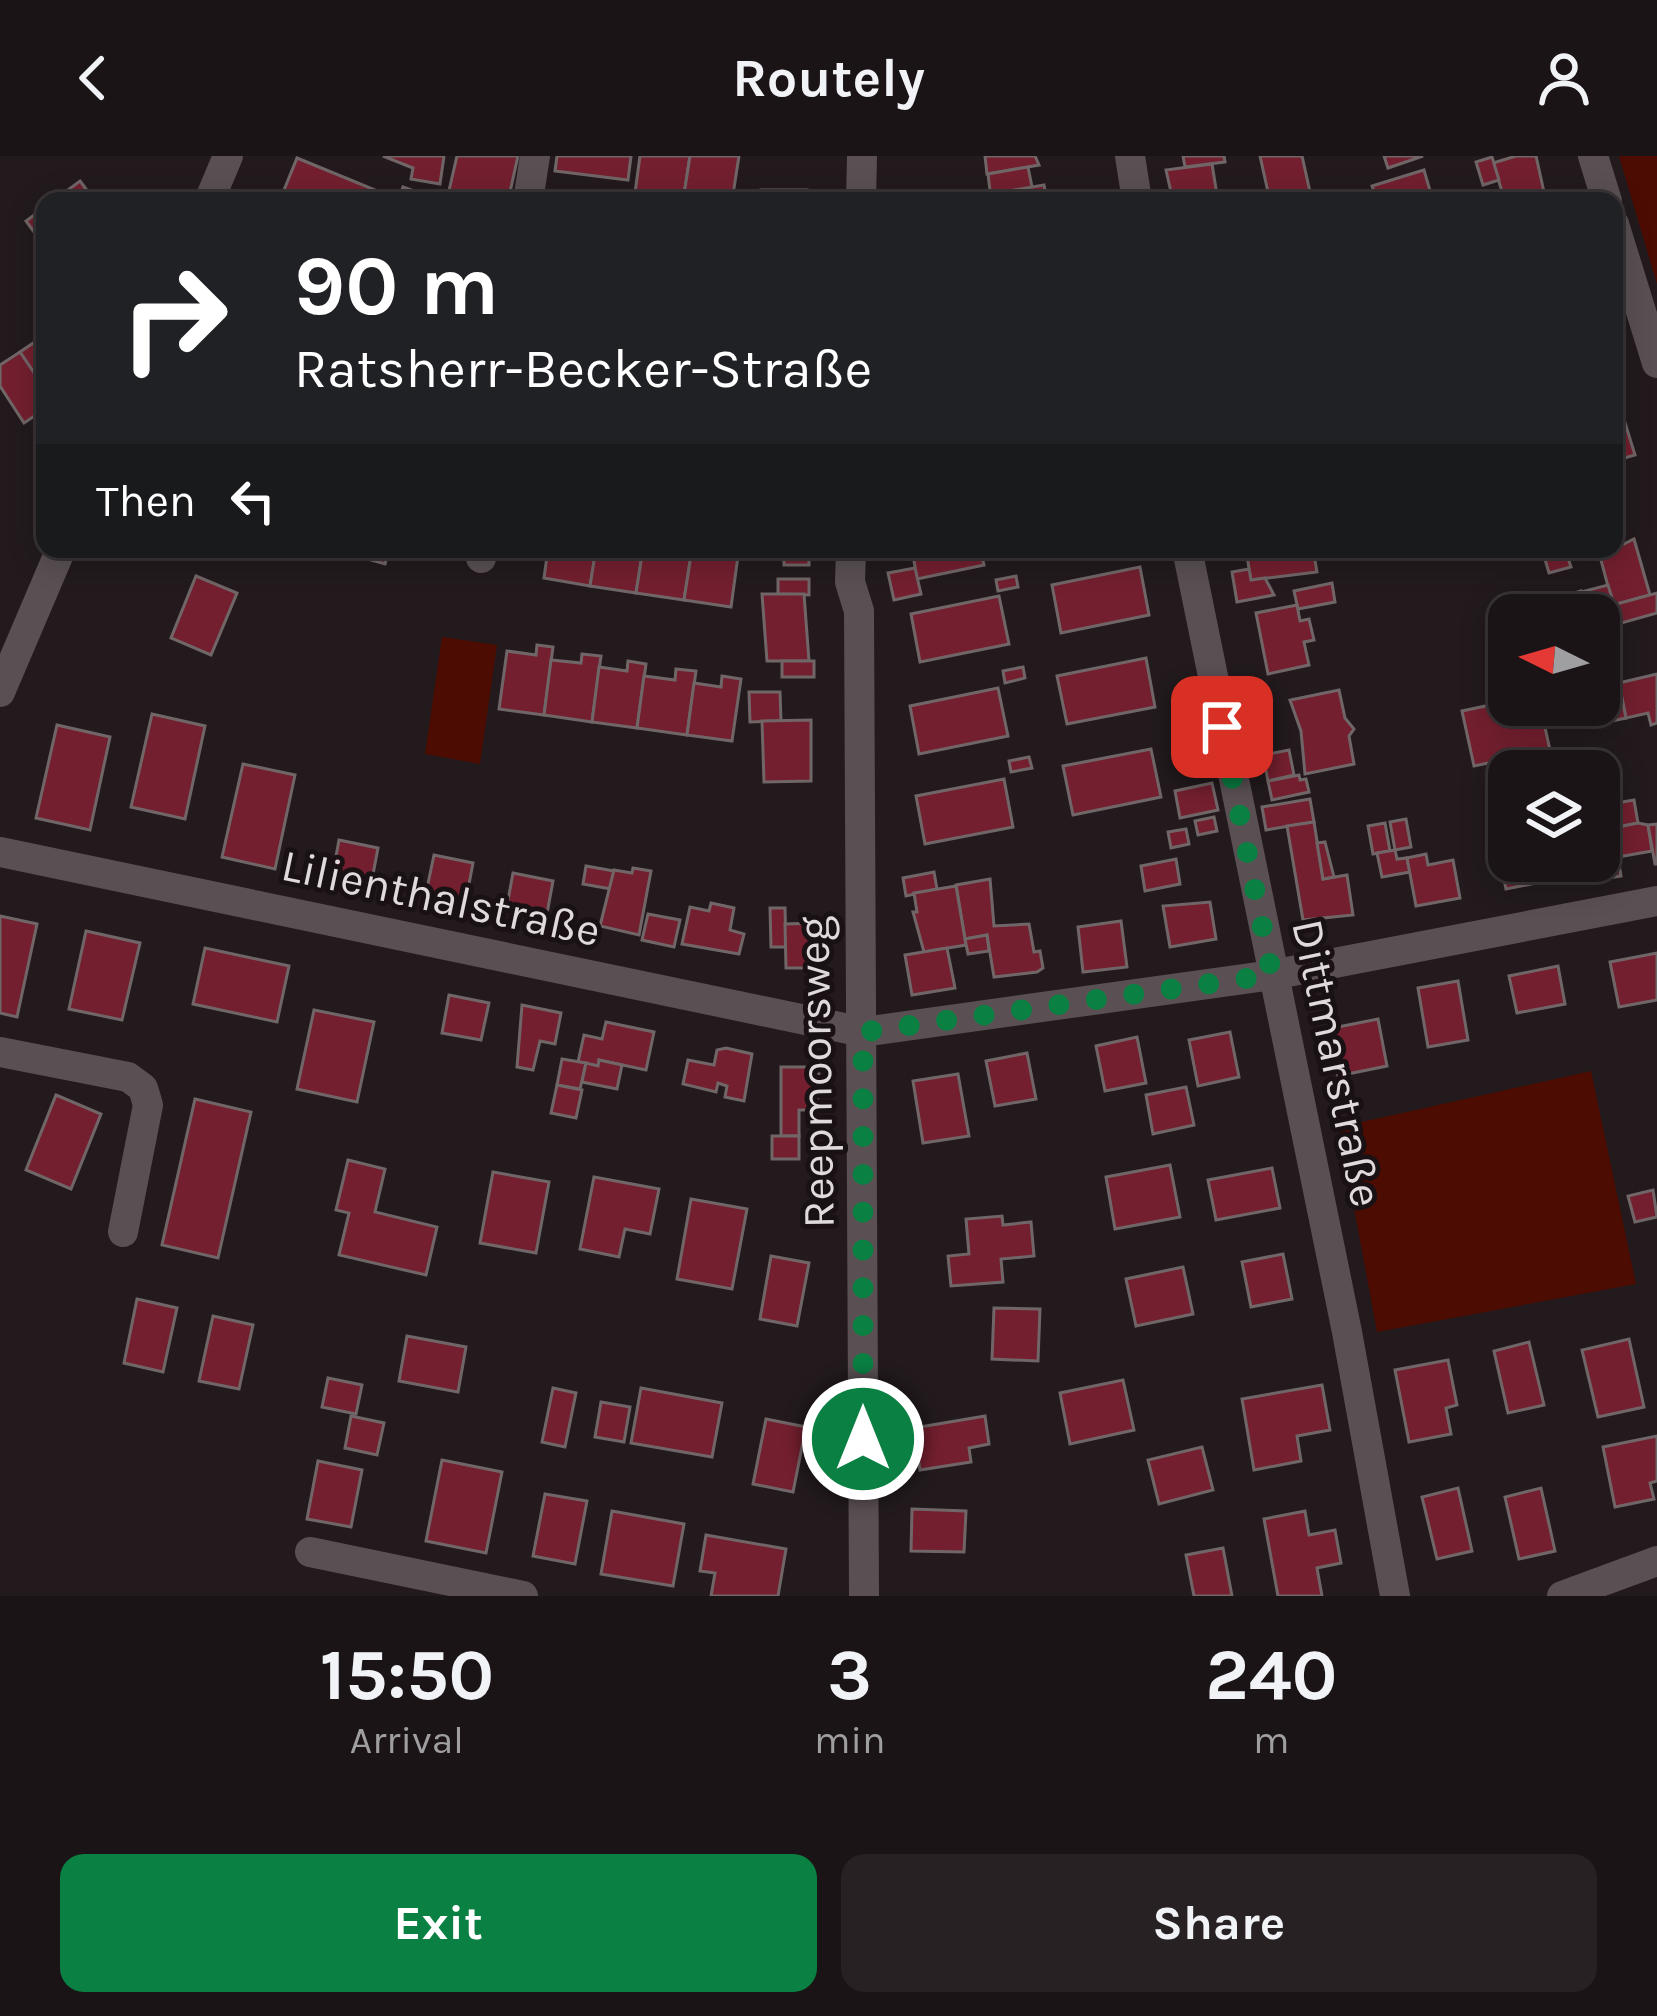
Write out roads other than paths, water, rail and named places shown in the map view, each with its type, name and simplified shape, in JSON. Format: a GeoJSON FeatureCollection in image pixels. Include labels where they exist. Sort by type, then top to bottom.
{"type":"FeatureCollection","features":[{"type":"Feature","properties":{"kind":"street"},"geometry":{"type":"LineString","coordinates":[[529,192],[535,156]]}},
{"type":"Feature","properties":{"kind":"street"},"geometry":{"type":"LineString","coordinates":[[861,192],[862,156]]}},
{"type":"Feature","properties":{"kind":"street"},"geometry":{"type":"LineString","coordinates":[[1130,156],[1136,192]]}},
{"type":"Feature","properties":{"kind":"street"},"geometry":{"type":"LineString","coordinates":[[1593,156],[1604,192]]}},
{"type":"Feature","properties":{"kind":"street"},"geometry":{"type":"LineString","coordinates":[[211,192],[220,158]]}},
{"type":"Feature","properties":{"kind":"street"},"geometry":{"type":"LineString","coordinates":[[1623,253],[1657,363]]}},
{"type":"Feature","properties":{"kind":"street"},"geometry":{"type":"LineString","coordinates":[[0,692],[57,558]]}},
{"type":"Feature","properties":{"kind":"street","name":"Reepmoorsweg"},"geometry":{"type":"LineString","coordinates":[[850,558],[850,583],[860,610],[864,1596]]}},
{"type":"Feature","properties":{"kind":"street","name":"Dittmarstraße"},"geometry":{"type":"LineString","coordinates":[[1189,558],[1347,1332],[1395,1596]]}},
{"type":"Feature","properties":{"kind":"street","name":"Lilienthalstraße"},"geometry":{"type":"LineString","coordinates":[[0,852],[863,1032],[1272,975],[1657,901]]}},
{"type":"Feature","properties":{"kind":"street"},"geometry":{"type":"LineString","coordinates":[[0,1052],[128,1077],[143,1088],[148,1105],[123,1232]]}},
{"type":"Feature","properties":{"kind":"street"},"geometry":{"type":"LineString","coordinates":[[310,1552],[523,1596]]}},
{"type":"Feature","properties":{"kind":"street"},"geometry":{"type":"LineString","coordinates":[[1562,1596],[1657,1561]]}}]}
